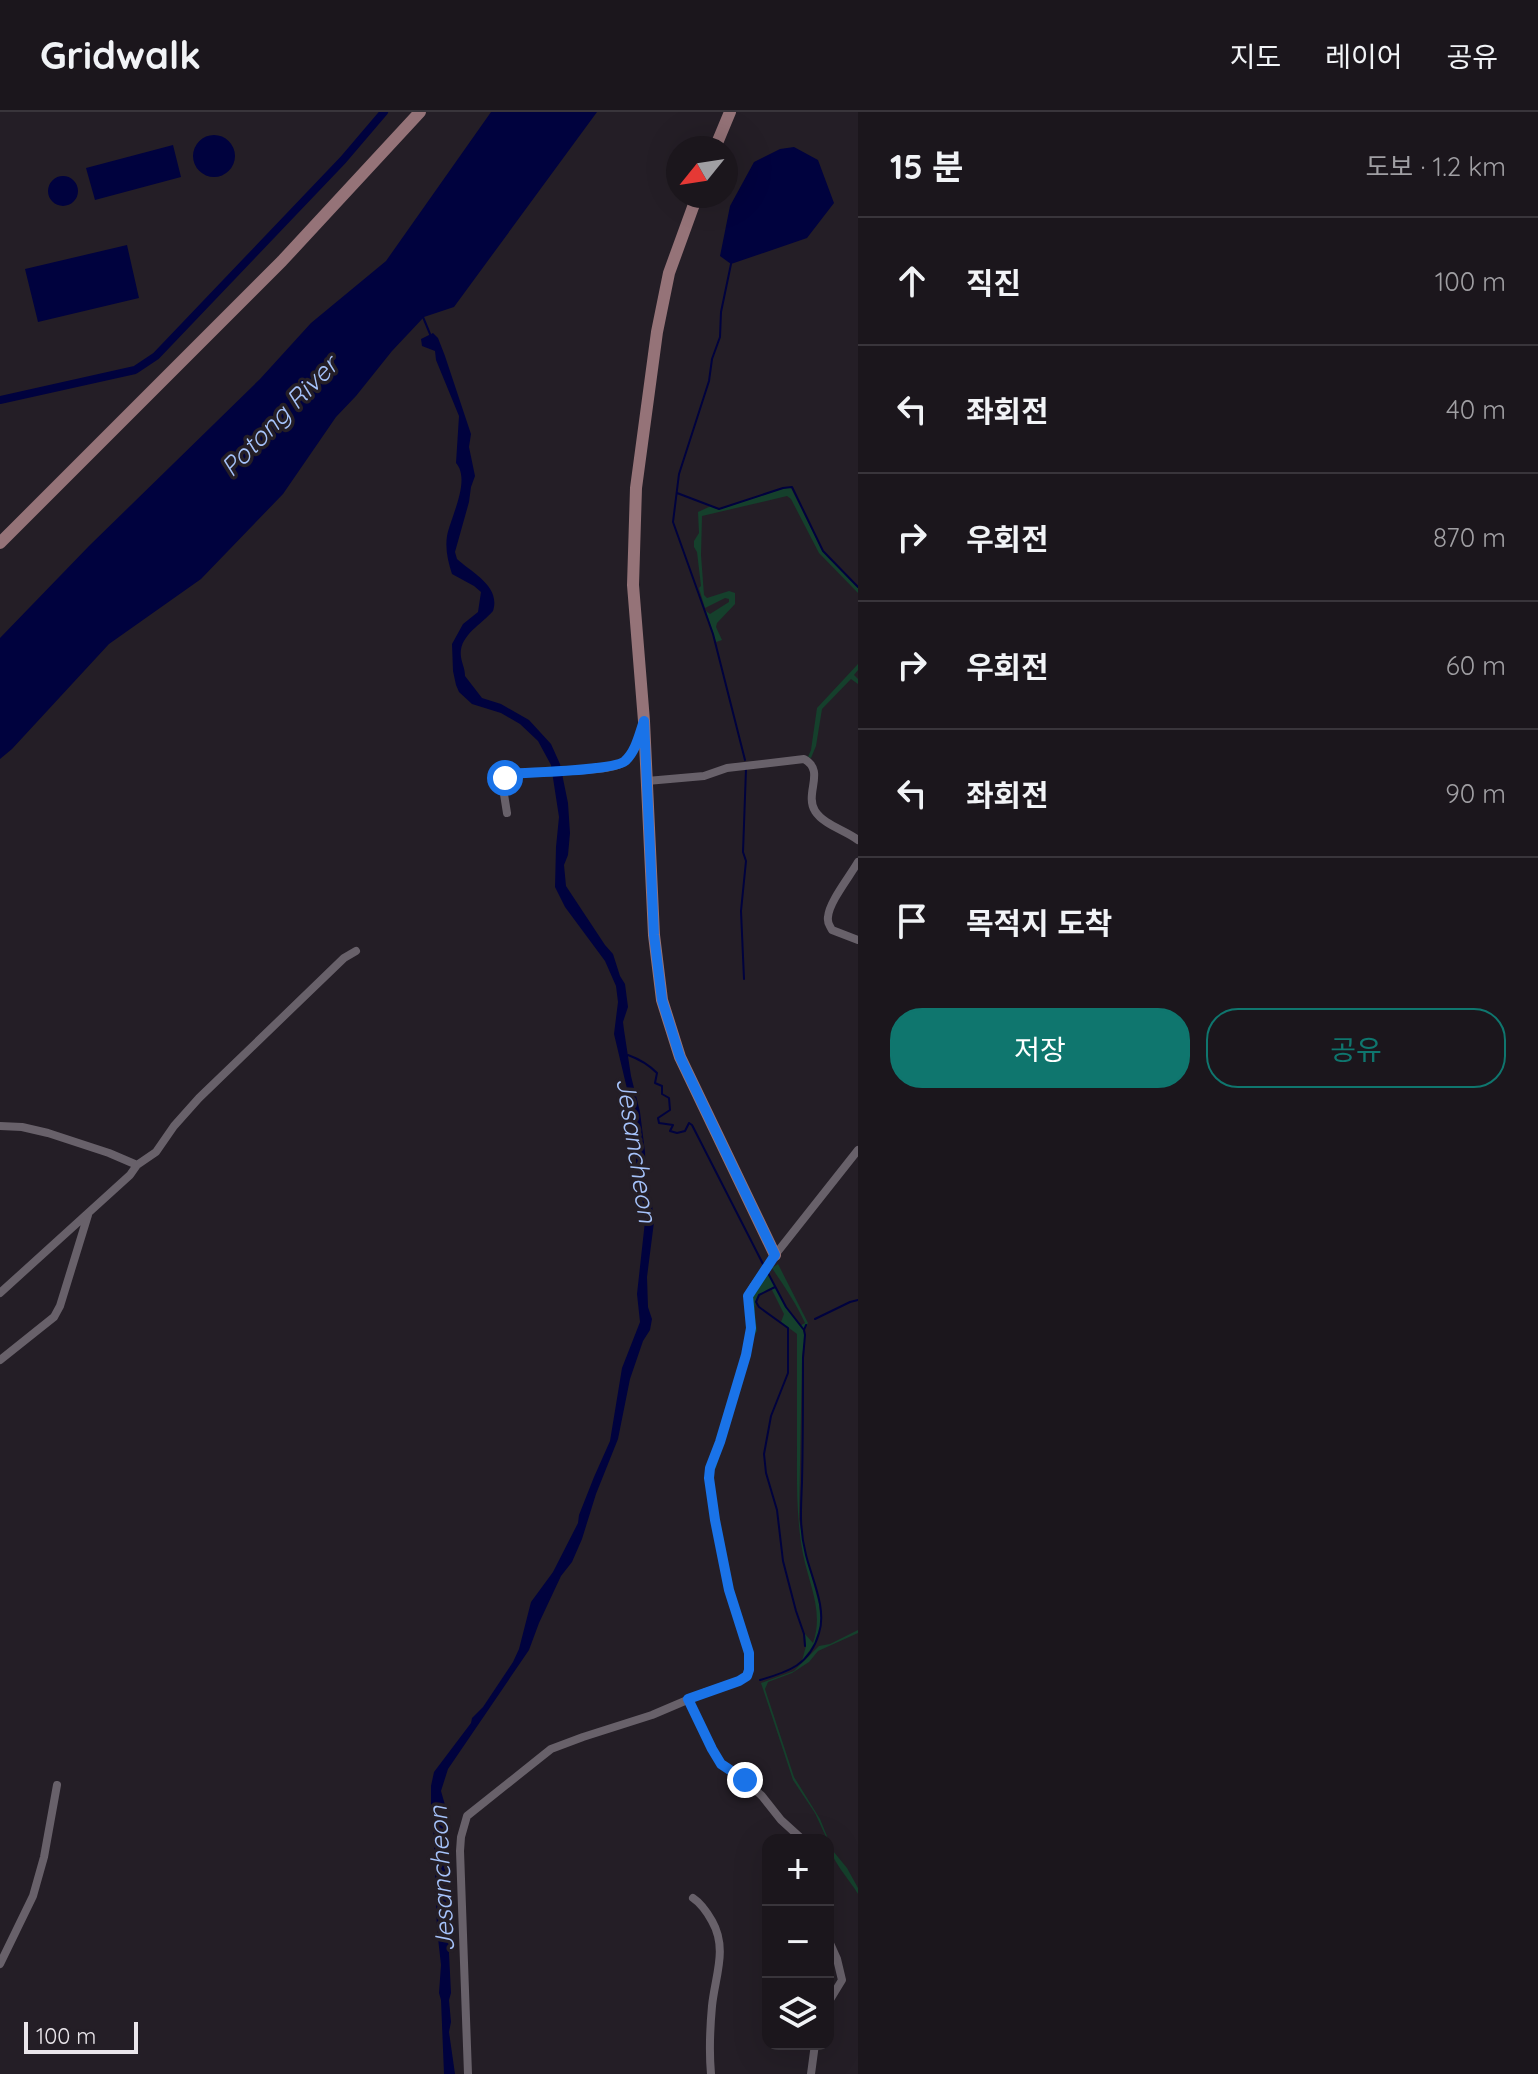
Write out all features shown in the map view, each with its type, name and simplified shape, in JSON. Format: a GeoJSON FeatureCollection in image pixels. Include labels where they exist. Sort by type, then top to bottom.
{"type":"FeatureCollection","features":[{"type":"Feature","properties":{"kind":"street"},"geometry":{"type":"LineString","coordinates":[[0,543],[282,261],[420,112]]}},
{"type":"Feature","properties":{"kind":"street"},"geometry":{"type":"LineString","coordinates":[[720,136],[730,112]]}},
{"type":"Feature","properties":{"kind":"street"},"geometry":{"type":"LineString","coordinates":[[693,208],[669,273],[657,332],[636,488],[633,585],[644,721],[654,935],[662,1000],[680,1057],[775,1255]]}},
{"type":"Feature","properties":{"kind":"street"},"geometry":{"type":"LineString","coordinates":[[507,813],[503,788],[506,776],[620,765],[632,752],[644,721]]}},
{"type":"Feature","properties":{"kind":"street"},"geometry":{"type":"LineString","coordinates":[[647,781],[704,776],[727,768],[804,759],[815,768],[811,794],[814,809],[824,820],[858,840]]}},
{"type":"Feature","properties":{"kind":"street"},"geometry":{"type":"LineString","coordinates":[[858,862],[835,899],[827,920],[832,930],[858,940]]}},
{"type":"Feature","properties":{"kind":"street"},"geometry":{"type":"LineString","coordinates":[[0,1293],[130,1175],[137,1165],[156,1152],[187,1111],[241,1056],[344,958],[356,951]]}},
{"type":"Feature","properties":{"kind":"street"},"geometry":{"type":"LineString","coordinates":[[0,1126],[38,1130],[137,1165]]}},
{"type":"Feature","properties":{"kind":"street"},"geometry":{"type":"LineString","coordinates":[[468,2074],[460,1851],[467,1816],[551,1749],[634,1721],[747,1676],[749,1653],[729,1590],[715,1520],[710,1468],[746,1355],[751,1328],[748,1296],[775,1255],[858,1150]]}},
{"type":"Feature","properties":{"kind":"street"},"geometry":{"type":"LineString","coordinates":[[0,1360],[54,1317],[88,1214]]}},
{"type":"Feature","properties":{"kind":"street"},"geometry":{"type":"LineString","coordinates":[[688,1699],[721,1764],[745,1780],[796,1834]]}},
{"type":"Feature","properties":{"kind":"street"},"geometry":{"type":"LineString","coordinates":[[0,1964],[33,1896],[44,1857],[57,1785]]}},
{"type":"Feature","properties":{"kind":"street"},"geometry":{"type":"LineString","coordinates":[[693,1898],[707,1911],[720,1943],[721,1956],[711,2021],[711,2074]]}},
{"type":"Feature","properties":{"kind":"street"},"geometry":{"type":"LineString","coordinates":[[834,1952],[842,1980],[834,1993]]}},
{"type":"Feature","properties":{"kind":"street"},"geometry":{"type":"LineString","coordinates":[[811,2074],[814,2050]]}},
{"type":"Feature","properties":{"kind":"green space"},"geometry":{"type":"Polygon","coordinates":[[[789,487],[823,552],[858,588],[858,593],[819,553],[787,496],[702,516],[704,595],[707,598],[729,591],[735,593],[735,604],[717,623],[722,640],[716,642],[706,611],[710,614],[729,599],[705,608],[694,547],[699,533],[698,512],[711,506],[720,509],[789,487]]]}},
{"type":"Feature","properties":{"kind":"green space"},"geometry":{"type":"Polygon","coordinates":[[[858,664],[854,675],[858,684],[851,679],[822,709],[816,746],[811,758],[808,757],[817,708],[858,664]]]}},
{"type":"Feature","properties":{"kind":"green space"},"geometry":{"type":"Polygon","coordinates":[[[778,1264],[808,1323],[803,1330],[799,1519],[821,1623],[815,1643],[802,1661],[805,1634],[813,1643],[817,1620],[803,1554],[798,1513],[797,1334],[781,1322],[784,1314],[771,1288],[757,1300],[757,1331],[745,1366],[753,1332],[752,1294],[767,1272],[800,1326],[805,1323],[772,1268],[778,1264]]]}},
{"type":"Feature","properties":{"kind":"green space"},"geometry":{"type":"Polygon","coordinates":[[[740,1383],[716,1468],[712,1472],[727,1568],[754,1657],[730,1587],[710,1477],[740,1383]]]}},
{"type":"Feature","properties":{"kind":"green space"},"geometry":{"type":"Polygon","coordinates":[[[858,1630],[858,1633],[818,1651],[809,1662],[792,1673],[768,1682],[765,1689],[794,1777],[820,1819],[825,1834],[793,1780],[761,1683],[794,1671],[819,1646],[858,1630]]]}},
{"type":"Feature","properties":{"kind":"green space"},"geometry":{"type":"Polygon","coordinates":[[[834,1852],[847,1868],[858,1894],[836,1861],[834,1852]]]}},
{"type":"Feature","properties":{"kind":"water","name":"Potong River"},"geometry":{"type":"Polygon","coordinates":[[[491,112],[597,112],[454,307],[424,317],[392,351],[336,417],[283,494],[201,579],[109,644],[0,759],[0,638],[260,379],[311,323],[386,261],[491,112]]]}},
{"type":"Feature","properties":{"kind":"water"},"geometry":{"type":"Polygon","coordinates":[[[214,135],[229,141],[235,156],[229,171],[214,177],[199,171],[193,156],[199,141],[214,135]]]}},
{"type":"Feature","properties":{"kind":"water"},"geometry":{"type":"Polygon","coordinates":[[[173,145],[181,177],[95,200],[86,168],[173,145]]]}},
{"type":"Feature","properties":{"kind":"water"},"geometry":{"type":"Polygon","coordinates":[[[794,147],[818,160],[834,203],[807,238],[731,264],[720,256],[730,208],[738,208],[738,191],[754,162],[780,149],[794,147]]]}},
{"type":"Feature","properties":{"kind":"water"},"geometry":{"type":"Polygon","coordinates":[[[63,176],[74,180],[78,191],[74,202],[63,206],[52,202],[48,191],[52,180],[63,176]]]}},
{"type":"Feature","properties":{"kind":"water"},"geometry":{"type":"Polygon","coordinates":[[[127,245],[139,298],[38,322],[25,269],[127,245]]]}},
{"type":"Feature","properties":{"kind":"water"},"geometry":{"type":"Polygon","coordinates":[[[433,333],[445,356],[471,434],[469,447],[475,476],[455,552],[457,559],[489,587],[494,602],[493,611],[463,643],[461,657],[465,676],[482,698],[501,704],[529,720],[551,744],[560,764],[570,833],[564,865],[566,886],[613,954],[625,984],[628,1007],[623,1022],[640,1112],[646,1185],[654,1222],[647,1277],[648,1307],[652,1319],[650,1330],[630,1379],[618,1439],[582,1539],[572,1562],[561,1576],[529,1650],[448,1769],[441,1791],[445,1805],[431,1815],[434,1772],[513,1662],[531,1602],[553,1572],[578,1523],[610,1441],[622,1368],[640,1322],[637,1294],[646,1212],[638,1188],[633,1114],[614,1034],[618,1002],[616,986],[605,961],[565,907],[555,887],[559,817],[551,765],[538,741],[520,724],[501,713],[472,704],[456,685],[452,644],[463,624],[478,612],[481,592],[452,574],[447,555],[447,536],[461,488],[460,470],[456,463],[459,416],[435,351],[422,346],[421,339],[433,333]]]}},
{"type":"Feature","properties":{"kind":"water"},"geometry":{"type":"Polygon","coordinates":[[[445,1813],[451,1993],[449,2032],[455,2074],[444,2074],[439,1993],[441,1965],[433,1820],[445,1813]]]}},
{"type":"Feature","properties":{"kind":"waterway"},"geometry":{"type":"LineString","coordinates":[[0,400],[135,370],[156,356],[343,160],[384,112]]}},
{"type":"Feature","properties":{"kind":"waterway"},"geometry":{"type":"LineString","coordinates":[[731,264],[721,312],[720,337],[679,474],[673,522],[713,634],[745,760]]}},
{"type":"Feature","properties":{"kind":"waterway","name":"Jesancheon"},"geometry":{"type":"LineString","coordinates":[[423,317],[430,334]]}},
{"type":"Feature","properties":{"kind":"waterway"},"geometry":{"type":"LineString","coordinates":[[677,493],[719,509],[792,487],[823,551],[858,587]]}},
{"type":"Feature","properties":{"kind":"waterway"},"geometry":{"type":"LineString","coordinates":[[744,979],[741,911],[746,861],[743,852],[746,769]]}},
{"type":"Feature","properties":{"kind":"waterway"},"geometry":{"type":"LineString","coordinates":[[628,1055],[644,1062],[657,1073],[655,1083],[662,1086],[662,1094],[669,1098],[670,1110],[658,1118],[659,1123],[673,1125],[670,1131],[677,1133],[685,1131],[689,1123],[692,1125],[764,1266]]}},
{"type":"Feature","properties":{"kind":"waterway"},"geometry":{"type":"LineString","coordinates":[[768,1273],[786,1307],[804,1330],[806,1325]]}},
{"type":"Feature","properties":{"kind":"waterway"},"geometry":{"type":"LineString","coordinates":[[775,1287],[759,1295],[756,1302],[788,1328],[788,1373],[771,1416],[764,1454],[777,1510],[783,1561],[805,1646]]}},
{"type":"Feature","properties":{"kind":"waterway"},"geometry":{"type":"LineString","coordinates":[[815,1319],[858,1300]]}},
{"type":"Feature","properties":{"kind":"waterway"},"geometry":{"type":"LineString","coordinates":[[760,1680],[789,1670],[804,1660],[815,1644],[821,1624],[818,1594],[801,1527],[804,1330]]}},
{"type":"Feature","properties":{"kind":"route"},"geometry":{"type":"LineString","coordinates":[[505,778],[510,774],[620,765],[632,752],[644,721],[654,935],[662,1000],[680,1057],[775,1255],[748,1296],[751,1328],[746,1355],[709,1478],[729,1590],[749,1653],[749,1670],[747,1676],[739,1681],[688,1699],[721,1764],[745,1780]]}}]}
